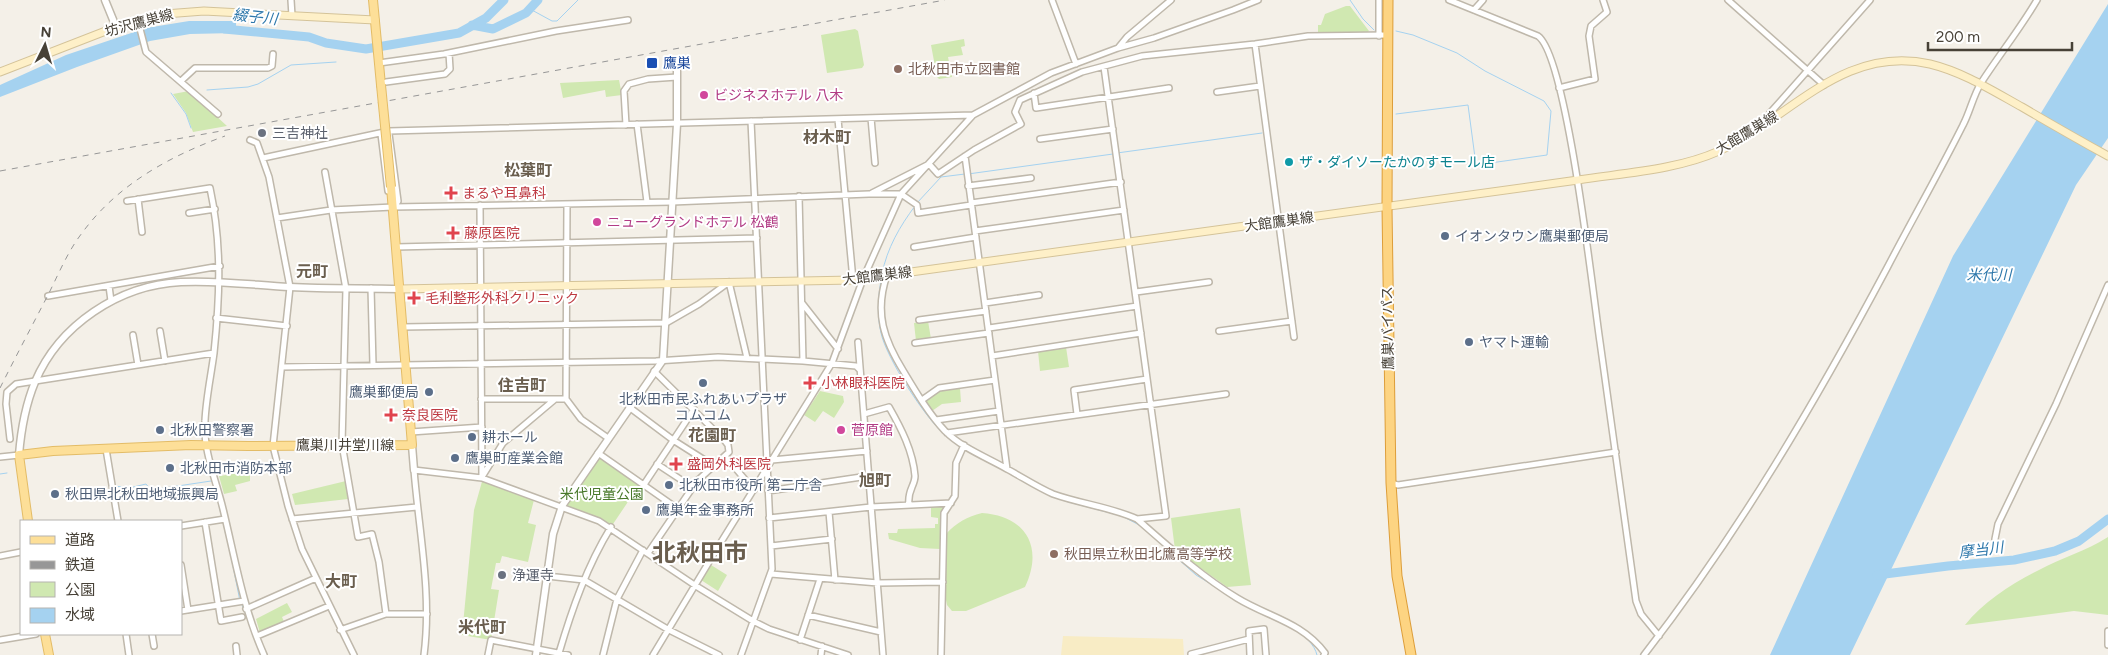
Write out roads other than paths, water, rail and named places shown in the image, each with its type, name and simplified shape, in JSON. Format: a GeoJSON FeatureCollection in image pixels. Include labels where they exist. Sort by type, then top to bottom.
{"type":"FeatureCollection","features":[{"type":"Feature","properties":{"kind":"highway","name":"鷹巣バイパス"},"geometry":{"type":"LineString","coordinates":[[1388,0],[1383,35],[1391,484],[1398,576],[1411,655]]}},
{"type":"Feature","properties":{"kind":"main road","name":"鷹巣川井堂川線"},"geometry":{"type":"LineString","coordinates":[[19,455],[205,445],[412,444],[384,84],[379,61],[373,0]]}},
{"type":"Feature","properties":{"kind":"main road","name":"坊沢鷹巣線"},"geometry":{"type":"LineString","coordinates":[[0,72],[116,27],[138,23],[165,14],[190,12],[375,20]]}},
{"type":"Feature","properties":{"kind":"main road","name":"大館鷹巣線"},"geometry":{"type":"LineString","coordinates":[[400,288],[853,280],[1578,180],[1688,162],[1726,148],[1848,71],[1894,61],[1930,64],[1954,72],[1995,92],[2108,156]]}},
{"type":"Feature","properties":{"kind":"main road"},"geometry":{"type":"LineString","coordinates":[[19,455],[28,520]]}},
{"type":"Feature","properties":{"kind":"main road"},"geometry":{"type":"LineString","coordinates":[[46,635],[49,655]]}},
{"type":"Feature","properties":{"kind":"street"},"geometry":{"type":"LineString","coordinates":[[105,0],[116,27]]}},
{"type":"Feature","properties":{"kind":"street"},"geometry":{"type":"LineString","coordinates":[[290,0],[292,16]]}},
{"type":"Feature","properties":{"kind":"street"},"geometry":{"type":"LineString","coordinates":[[1052,0],[1076,64]]}},
{"type":"Feature","properties":{"kind":"street"},"geometry":{"type":"LineString","coordinates":[[1118,48],[1127,37],[1171,0]]}},
{"type":"Feature","properties":{"kind":"street"},"geometry":{"type":"LineString","coordinates":[[653,655],[832,363],[863,279],[901,194],[973,115],[1035,81],[1076,64],[1258,0]]}},
{"type":"Feature","properties":{"kind":"street"},"geometry":{"type":"LineString","coordinates":[[929,164],[938,174],[1021,124],[1015,112],[1020,100],[1088,71],[1142,56],[1255,44],[1308,36],[1383,35],[1378,0]]}},
{"type":"Feature","properties":{"kind":"street"},"geometry":{"type":"LineString","coordinates":[[1449,0],[1525,30],[1543,40],[1548,47],[1574,155],[1638,607],[1644,620],[1659,636]]}},
{"type":"Feature","properties":{"kind":"street"},"geometry":{"type":"LineString","coordinates":[[1474,10],[1483,0]]}},
{"type":"Feature","properties":{"kind":"street"},"geometry":{"type":"LineString","coordinates":[[1559,88],[1595,79],[1589,36],[1590,26],[1607,12],[1603,0]]}},
{"type":"Feature","properties":{"kind":"street"},"geometry":{"type":"LineString","coordinates":[[1728,0],[1824,85]]}},
{"type":"Feature","properties":{"kind":"street"},"geometry":{"type":"LineString","coordinates":[[1766,123],[1770,113],[1870,0]]}},
{"type":"Feature","properties":{"kind":"street"},"geometry":{"type":"LineString","coordinates":[[1644,655],[1755,498],[1825,381],[1963,124],[1980,84],[2017,33],[2037,0]]}},
{"type":"Feature","properties":{"kind":"street"},"geometry":{"type":"LineString","coordinates":[[379,61],[449,53],[556,31],[628,20]]}},
{"type":"Feature","properties":{"kind":"street"},"geometry":{"type":"LineString","coordinates":[[138,23],[146,50],[218,114]]}},
{"type":"Feature","properties":{"kind":"street"},"geometry":{"type":"LineString","coordinates":[[1255,44],[1294,337]]}},
{"type":"Feature","properties":{"kind":"street"},"geometry":{"type":"LineString","coordinates":[[384,84],[445,74],[450,69],[449,53]]}},
{"type":"Feature","properties":{"kind":"street"},"geometry":{"type":"LineString","coordinates":[[181,81],[195,68],[268,68],[273,63],[272,54]]}},
{"type":"Feature","properties":{"kind":"street"},"geometry":{"type":"LineString","coordinates":[[1086,61],[1088,71]]}},
{"type":"Feature","properties":{"kind":"street"},"geometry":{"type":"LineString","coordinates":[[1104,67],[1166,516],[1137,519]]}},
{"type":"Feature","properties":{"kind":"street"},"geometry":{"type":"LineString","coordinates":[[536,652],[553,534],[562,506],[663,360],[677,124],[677,74],[628,84],[624,91],[626,124]]}},
{"type":"Feature","properties":{"kind":"street"},"geometry":{"type":"LineString","coordinates":[[1218,92],[1260,86]]}},
{"type":"Feature","properties":{"kind":"street"},"geometry":{"type":"LineString","coordinates":[[1034,93],[1036,108],[1169,88]]}},
{"type":"Feature","properties":{"kind":"street"},"geometry":{"type":"LineString","coordinates":[[263,158],[389,131],[973,115]]}},
{"type":"Feature","properties":{"kind":"street"},"geometry":{"type":"LineString","coordinates":[[871,118],[875,163]]}},
{"type":"Feature","properties":{"kind":"street"},"geometry":{"type":"LineString","coordinates":[[838,119],[853,280]]}},
{"type":"Feature","properties":{"kind":"street"},"geometry":{"type":"LineString","coordinates":[[741,655],[772,569],[752,122]]}},
{"type":"Feature","properties":{"kind":"street"},"geometry":{"type":"LineString","coordinates":[[637,124],[647,202]]}},
{"type":"Feature","properties":{"kind":"street"},"geometry":{"type":"LineString","coordinates":[[1040,139],[1113,129]]}},
{"type":"Feature","properties":{"kind":"street"},"geometry":{"type":"LineString","coordinates":[[389,131],[398,200],[393,207]]}},
{"type":"Feature","properties":{"kind":"street"},"geometry":{"type":"LineString","coordinates":[[381,134],[389,203],[393,207]]}},
{"type":"Feature","properties":{"kind":"street"},"geometry":{"type":"LineString","coordinates":[[250,140],[257,143],[269,177],[290,287],[273,446],[302,549],[340,630],[354,655]]}},
{"type":"Feature","properties":{"kind":"street"},"geometry":{"type":"LineString","coordinates":[[965,156],[1007,469]]}},
{"type":"Feature","properties":{"kind":"street"},"geometry":{"type":"LineString","coordinates":[[869,194],[929,164]]}},
{"type":"Feature","properties":{"kind":"street"},"geometry":{"type":"LineString","coordinates":[[325,172],[346,289],[342,444],[358,537],[372,534],[379,562],[383,605],[386,614]]}},
{"type":"Feature","properties":{"kind":"street"},"geometry":{"type":"LineString","coordinates":[[968,186],[1031,178]]}},
{"type":"Feature","properties":{"kind":"street"},"geometry":{"type":"LineString","coordinates":[[277,218],[332,210],[393,207],[672,202],[756,197],[869,194],[901,194],[916,204],[918,213],[1121,182]]}},
{"type":"Feature","properties":{"kind":"street"},"geometry":{"type":"LineString","coordinates":[[127,201],[210,188],[215,209],[220,266],[214,353],[205,421],[205,445],[246,609],[264,655]]}},
{"type":"Feature","properties":{"kind":"street"},"geometry":{"type":"LineString","coordinates":[[799,196],[803,361]]}},
{"type":"Feature","properties":{"kind":"street"},"geometry":{"type":"LineString","coordinates":[[138,199],[142,232]]}},
{"type":"Feature","properties":{"kind":"street"},"geometry":{"type":"LineString","coordinates":[[480,204],[482,478]]}},
{"type":"Feature","properties":{"kind":"street"},"geometry":{"type":"LineString","coordinates":[[567,204],[566,399],[581,418],[608,438]]}},
{"type":"Feature","properties":{"kind":"street"},"geometry":{"type":"LineString","coordinates":[[189,213],[215,209]]}},
{"type":"Feature","properties":{"kind":"street"},"geometry":{"type":"LineString","coordinates":[[914,247],[976,234],[1124,210]]}},
{"type":"Feature","properties":{"kind":"street"},"geometry":{"type":"LineString","coordinates":[[396,247],[671,242],[757,238]]}},
{"type":"Feature","properties":{"kind":"street"},"geometry":{"type":"LineString","coordinates":[[48,296],[220,266]]}},
{"type":"Feature","properties":{"kind":"street"},"geometry":{"type":"LineString","coordinates":[[883,276],[881,312],[884,337],[891,352],[922,400],[947,433],[963,446],[1052,493],[1137,519],[1210,580],[1238,599],[1266,611],[1303,632],[1316,642],[1324,655]]}},
{"type":"Feature","properties":{"kind":"street"},"geometry":{"type":"LineString","coordinates":[[403,327],[666,323],[692,308],[729,282],[747,358]]}},
{"type":"Feature","properties":{"kind":"street"},"geometry":{"type":"LineString","coordinates":[[1136,292],[1209,282]]}},
{"type":"Feature","properties":{"kind":"street"},"geometry":{"type":"LineString","coordinates":[[0,457],[19,455],[21,431],[35,381],[51,354],[70,332],[111,301],[146,287],[167,283],[218,283],[346,289],[400,288]]}},
{"type":"Feature","properties":{"kind":"street"},"geometry":{"type":"LineString","coordinates":[[1996,548],[1995,540],[1998,524],[2056,404],[2108,285]]}},
{"type":"Feature","properties":{"kind":"street"},"geometry":{"type":"LineString","coordinates":[[109,286],[111,301]]}},
{"type":"Feature","properties":{"kind":"street"},"geometry":{"type":"LineString","coordinates":[[370,288],[373,365]]}},
{"type":"Feature","properties":{"kind":"street"},"geometry":{"type":"LineString","coordinates":[[985,303],[1039,295]]}},
{"type":"Feature","properties":{"kind":"street"},"geometry":{"type":"LineString","coordinates":[[802,303],[838,349]]}},
{"type":"Feature","properties":{"kind":"street"},"geometry":{"type":"LineString","coordinates":[[915,343],[1137,306]]}},
{"type":"Feature","properties":{"kind":"street"},"geometry":{"type":"LineString","coordinates":[[919,320],[986,311]]}},
{"type":"Feature","properties":{"kind":"street"},"geometry":{"type":"LineString","coordinates":[[216,318],[287,326]]}},
{"type":"Feature","properties":{"kind":"street"},"geometry":{"type":"LineString","coordinates":[[1219,331],[1292,321]]}},
{"type":"Feature","properties":{"kind":"street"},"geometry":{"type":"LineString","coordinates":[[160,331],[164,361]]}},
{"type":"Feature","properties":{"kind":"street"},"geometry":{"type":"LineString","coordinates":[[992,356],[1141,332]]}},
{"type":"Feature","properties":{"kind":"street"},"geometry":{"type":"LineString","coordinates":[[133,334],[138,365]]}},
{"type":"Feature","properties":{"kind":"street"},"geometry":{"type":"LineString","coordinates":[[858,342],[883,655]]}},
{"type":"Feature","properties":{"kind":"street"},"geometry":{"type":"LineString","coordinates":[[10,439],[6,404],[9,390],[16,384],[214,353]]}},
{"type":"Feature","properties":{"kind":"street"},"geometry":{"type":"LineString","coordinates":[[282,367],[663,360],[710,357],[763,358],[832,363],[856,366],[860,370]]}},
{"type":"Feature","properties":{"kind":"street"},"geometry":{"type":"LineString","coordinates":[[603,655],[617,599],[646,551],[692,487],[729,452],[728,444],[654,371]]}},
{"type":"Feature","properties":{"kind":"street"},"geometry":{"type":"LineString","coordinates":[[1077,414],[1074,390],[1147,379]]}},
{"type":"Feature","properties":{"kind":"street"},"geometry":{"type":"LineString","coordinates":[[922,400],[939,388],[995,380]]}},
{"type":"Feature","properties":{"kind":"street"},"geometry":{"type":"LineString","coordinates":[[947,433],[1226,394]]}},
{"type":"Feature","properties":{"kind":"street"},"geometry":{"type":"LineString","coordinates":[[481,399],[566,399]]}},
{"type":"Feature","properties":{"kind":"street"},"geometry":{"type":"LineString","coordinates":[[482,478],[503,444],[554,400]]}},
{"type":"Feature","properties":{"kind":"street"},"geometry":{"type":"LineString","coordinates":[[864,414],[889,407],[894,416],[910,449],[915,478],[907,495],[909,506]]}},
{"type":"Feature","properties":{"kind":"street"},"geometry":{"type":"LineString","coordinates":[[629,408],[673,440],[714,466]]}},
{"type":"Feature","properties":{"kind":"street"},"geometry":{"type":"LineString","coordinates":[[643,486],[694,410]]}},
{"type":"Feature","properties":{"kind":"street"},"geometry":{"type":"LineString","coordinates":[[936,420],[999,411]]}},
{"type":"Feature","properties":{"kind":"street"},"geometry":{"type":"LineString","coordinates":[[411,432],[482,427]]}},
{"type":"Feature","properties":{"kind":"street"},"geometry":{"type":"LineString","coordinates":[[10,431],[21,431]]}},
{"type":"Feature","properties":{"kind":"street"},"geometry":{"type":"LineString","coordinates":[[412,444],[425,569],[427,614],[424,655]]}},
{"type":"Feature","properties":{"kind":"street"},"geometry":{"type":"LineString","coordinates":[[941,655],[944,513],[956,496],[956,463],[963,446]]}},
{"type":"Feature","properties":{"kind":"street"},"geometry":{"type":"LineString","coordinates":[[106,449],[118,520]]}},
{"type":"Feature","properties":{"kind":"street"},"geometry":{"type":"LineString","coordinates":[[772,460],[867,451]]}},
{"type":"Feature","properties":{"kind":"street"},"geometry":{"type":"LineString","coordinates":[[1391,484],[1398,485],[1616,452]]}},
{"type":"Feature","properties":{"kind":"street"},"geometry":{"type":"LineString","coordinates":[[598,453],[678,509]]}},
{"type":"Feature","properties":{"kind":"street"},"geometry":{"type":"LineString","coordinates":[[725,456],[754,490]]}},
{"type":"Feature","properties":{"kind":"street"},"geometry":{"type":"LineString","coordinates":[[657,464],[692,487]]}},
{"type":"Feature","properties":{"kind":"street"},"geometry":{"type":"LineString","coordinates":[[414,470],[482,478],[562,506],[611,527],[696,586],[753,621],[769,629],[848,655]]}},
{"type":"Feature","properties":{"kind":"street"},"geometry":{"type":"LineString","coordinates":[[768,491],[868,476]]}},
{"type":"Feature","properties":{"kind":"street"},"geometry":{"type":"LineString","coordinates":[[770,518],[871,507],[951,503]]}},
{"type":"Feature","properties":{"kind":"street"},"geometry":{"type":"LineString","coordinates":[[292,519],[417,506]]}},
{"type":"Feature","properties":{"kind":"street"},"geometry":{"type":"LineString","coordinates":[[829,512],[835,580]]}},
{"type":"Feature","properties":{"kind":"street"},"geometry":{"type":"LineString","coordinates":[[182,526],[223,519]]}},
{"type":"Feature","properties":{"kind":"street"},"geometry":{"type":"LineString","coordinates":[[205,522],[221,621],[242,617]]}},
{"type":"Feature","properties":{"kind":"street"},"geometry":{"type":"LineString","coordinates":[[559,653],[572,609],[584,580],[611,527]]}},
{"type":"Feature","properties":{"kind":"street"},"geometry":{"type":"LineString","coordinates":[[771,546],[832,539]]}},
{"type":"Feature","properties":{"kind":"street"},"geometry":{"type":"LineString","coordinates":[[0,556],[20,552]]}},
{"type":"Feature","properties":{"kind":"street"},"geometry":{"type":"LineString","coordinates":[[182,571],[188,610]]}},
{"type":"Feature","properties":{"kind":"street"},"geometry":{"type":"LineString","coordinates":[[771,574],[878,582],[943,582]]}},
{"type":"Feature","properties":{"kind":"street"},"geometry":{"type":"LineString","coordinates":[[547,576],[584,580],[669,630],[719,655]]}},
{"type":"Feature","properties":{"kind":"street"},"geometry":{"type":"LineString","coordinates":[[246,609],[316,578]]}},
{"type":"Feature","properties":{"kind":"street"},"geometry":{"type":"LineString","coordinates":[[800,640],[820,579]]}},
{"type":"Feature","properties":{"kind":"street"},"geometry":{"type":"LineString","coordinates":[[182,611],[244,601]]}},
{"type":"Feature","properties":{"kind":"street"},"geometry":{"type":"LineString","coordinates":[[257,636],[329,606]]}},
{"type":"Feature","properties":{"kind":"street"},"geometry":{"type":"LineString","coordinates":[[340,630],[386,614],[427,614]]}},
{"type":"Feature","properties":{"kind":"street"},"geometry":{"type":"LineString","coordinates":[[808,615],[881,632]]}},
{"type":"Feature","properties":{"kind":"street"},"geometry":{"type":"LineString","coordinates":[[1250,655],[1249,631],[1264,629],[1266,655]]}},
{"type":"Feature","properties":{"kind":"street"},"geometry":{"type":"LineString","coordinates":[[2108,631],[2108,645]]}},
{"type":"Feature","properties":{"kind":"street"},"geometry":{"type":"LineString","coordinates":[[0,640],[30,635]]}},
{"type":"Feature","properties":{"kind":"street"},"geometry":{"type":"LineString","coordinates":[[126,635],[130,655]]}},
{"type":"Feature","properties":{"kind":"street"},"geometry":{"type":"LineString","coordinates":[[152,635],[154,646]]}},
{"type":"Feature","properties":{"kind":"street"},"geometry":{"type":"LineString","coordinates":[[1191,654],[1249,639]]}},
{"type":"Feature","properties":{"kind":"street"},"geometry":{"type":"LineString","coordinates":[[488,655],[491,640],[536,652],[568,655]]}},
{"type":"Feature","properties":{"kind":"street"},"geometry":{"type":"LineString","coordinates":[[236,646],[237,655]]}},
{"type":"Feature","properties":{"kind":"street"},"geometry":{"type":"LineString","coordinates":[[821,655],[822,646]]}},
{"type":"Feature","properties":{"kind":"water","name":"米代川"},"geometry":{"type":"Polygon","coordinates":[[[2108,4],[2108,138],[2076,185],[1850,655],[1770,655],[1953,256],[2108,4]]]}},
{"type":"Feature","properties":{"kind":"water"},"geometry":{"type":"Polygon","coordinates":[[[189,21],[236,21],[236,33],[190,34],[150,41],[0,97],[0,85],[66,55],[146,28],[189,21]]]}},
{"type":"Feature","properties":{"kind":"waterway","name":"綴子川"},"geometry":{"type":"LineString","coordinates":[[224,29],[309,37],[326,43],[366,49],[459,33],[486,18],[504,0]]}},
{"type":"Feature","properties":{"kind":"waterway"},"geometry":{"type":"LineString","coordinates":[[472,25],[493,29],[526,13],[538,0]]}},
{"type":"Feature","properties":{"kind":"waterway"},"geometry":{"type":"LineString","coordinates":[[530,9],[552,21],[557,21],[578,0]]}},
{"type":"Feature","properties":{"kind":"waterway"},"geometry":{"type":"LineString","coordinates":[[1350,0],[1363,19],[1374,30]]}},
{"type":"Feature","properties":{"kind":"waterway"},"geometry":{"type":"LineString","coordinates":[[1396,31],[1413,35],[1457,53],[1485,71],[1544,101],[1551,111],[1547,155],[1476,165],[1468,105],[1396,114]]}},
{"type":"Feature","properties":{"kind":"waterway"},"geometry":{"type":"LineString","coordinates":[[207,90],[248,87],[258,84],[291,65],[336,62]]}},
{"type":"Feature","properties":{"kind":"waterway"},"geometry":{"type":"LineString","coordinates":[[171,93],[186,114],[191,128]]}},
{"type":"Feature","properties":{"kind":"waterway"},"geometry":{"type":"LineString","coordinates":[[1117,153],[1262,133]]}},
{"type":"Feature","properties":{"kind":"waterway"},"geometry":{"type":"LineString","coordinates":[[968,174],[1113,154]]}},
{"type":"Feature","properties":{"kind":"waterway"},"geometry":{"type":"LineString","coordinates":[[917,203],[941,177],[965,174]]}},
{"type":"Feature","properties":{"kind":"waterway"},"geometry":{"type":"LineString","coordinates":[[882,274],[887,255],[895,238],[915,206]]}},
{"type":"Feature","properties":{"kind":"waterway"},"geometry":{"type":"LineString","coordinates":[[881,280],[878,314],[884,344],[907,386],[927,415],[944,434]]}},
{"type":"Feature","properties":{"kind":"waterway"},"geometry":{"type":"LineString","coordinates":[[987,461],[1032,486]]}},
{"type":"Feature","properties":{"kind":"waterway"},"geometry":{"type":"LineString","coordinates":[[0,474],[7,473]]}},
{"type":"Feature","properties":{"kind":"waterway"},"geometry":{"type":"LineString","coordinates":[[115,486],[129,488],[146,484],[151,490],[211,481],[214,484]]}},
{"type":"Feature","properties":{"kind":"waterway"},"geometry":{"type":"LineString","coordinates":[[215,488],[222,518]]}},
{"type":"Feature","properties":{"kind":"waterway"},"geometry":{"type":"LineString","coordinates":[[1065,501],[1122,516],[1141,526],[1196,575],[1219,589]]}},
{"type":"Feature","properties":{"kind":"waterway","name":"摩当川"},"geometry":{"type":"LineString","coordinates":[[1877,575],[2014,560],[2055,551],[2079,541],[2108,519]]}},
{"type":"Feature","properties":{"kind":"waterway"},"geometry":{"type":"LineString","coordinates":[[223,522],[226,535]]}},
{"type":"Feature","properties":{"kind":"waterway"},"geometry":{"type":"LineString","coordinates":[[232,561],[240,601]]}},
{"type":"Feature","properties":{"kind":"waterway"},"geometry":{"type":"LineString","coordinates":[[242,605],[253,633]]}},
{"type":"Feature","properties":{"kind":"waterway"},"geometry":{"type":"LineString","coordinates":[[1260,612],[1302,634],[1309,640],[1317,655]]}},
{"type":"Feature","properties":{"kind":"railway"},"geometry":{"type":"LineString","coordinates":[[0,171],[945,0]]}},
{"type":"Feature","properties":{"kind":"railway"},"geometry":{"type":"LineString","coordinates":[[0,388],[68,255],[96,216],[112,200],[146,174],[185,153],[225,136]]}},
{"type":"Feature","properties":{"kind":"place","name":"鷹巣"},"geometry":{"type":"Point","coordinates":[652,63]}},
{"type":"Feature","properties":{"kind":"place","name":"北秋田市立図書館"},"geometry":{"type":"Point","coordinates":[898,69]}},
{"type":"Feature","properties":{"kind":"place","name":"ビジネスホテル 八木"},"geometry":{"type":"Point","coordinates":[704,95]}},
{"type":"Feature","properties":{"kind":"place","name":"三吉神社"},"geometry":{"type":"Point","coordinates":[262,133]}},
{"type":"Feature","properties":{"kind":"place","name":"ザ・ダイソーたかのすモール店"},"geometry":{"type":"Point","coordinates":[1289,162]}},
{"type":"Feature","properties":{"kind":"place","name":"まるや耳鼻科"},"geometry":{"type":"Point","coordinates":[451,193]}},
{"type":"Feature","properties":{"kind":"place","name":"ニューグランドホテル 松鶴"},"geometry":{"type":"Point","coordinates":[597,222]}},
{"type":"Feature","properties":{"kind":"place","name":"藤原医院"},"geometry":{"type":"Point","coordinates":[453,233]}},
{"type":"Feature","properties":{"kind":"place","name":"イオンタウン鷹巣郵便局"},"geometry":{"type":"Point","coordinates":[1445,236]}},
{"type":"Feature","properties":{"kind":"place","name":"毛利整形外科クリニック"},"geometry":{"type":"Point","coordinates":[414,298]}},
{"type":"Feature","properties":{"kind":"place","name":"ヤマト運輸"},"geometry":{"type":"Point","coordinates":[1469,342]}},
{"type":"Feature","properties":{"kind":"place","name":"北秋田市民ふれあいプラザ コムコム"},"geometry":{"type":"Point","coordinates":[703,383]}},
{"type":"Feature","properties":{"kind":"place","name":"小林眼科医院"},"geometry":{"type":"Point","coordinates":[810,383]}},
{"type":"Feature","properties":{"kind":"place","name":"鷹巣郵便局"},"geometry":{"type":"Point","coordinates":[429,392]}},
{"type":"Feature","properties":{"kind":"place","name":"奈良医院"},"geometry":{"type":"Point","coordinates":[391,415]}},
{"type":"Feature","properties":{"kind":"place","name":"北秋田警察署"},"geometry":{"type":"Point","coordinates":[160,430]}},
{"type":"Feature","properties":{"kind":"place","name":"菅原館"},"geometry":{"type":"Point","coordinates":[841,430]}},
{"type":"Feature","properties":{"kind":"place","name":"耕ホール"},"geometry":{"type":"Point","coordinates":[472,437]}},
{"type":"Feature","properties":{"kind":"place","name":"鷹巣町産業会館"},"geometry":{"type":"Point","coordinates":[455,458]}},
{"type":"Feature","properties":{"kind":"place","name":"盛岡外科医院"},"geometry":{"type":"Point","coordinates":[676,464]}},
{"type":"Feature","properties":{"kind":"place","name":"北秋田市消防本部"},"geometry":{"type":"Point","coordinates":[170,468]}},
{"type":"Feature","properties":{"kind":"place","name":"北秋田市役所 第二庁舎"},"geometry":{"type":"Point","coordinates":[669,485]}},
{"type":"Feature","properties":{"kind":"place","name":"秋田県北秋田地域振興局"},"geometry":{"type":"Point","coordinates":[55,494]}},
{"type":"Feature","properties":{"kind":"place","name":"鷹巣年金事務所"},"geometry":{"type":"Point","coordinates":[646,510]}},
{"type":"Feature","properties":{"kind":"place","name":"秋田県立秋田北鷹高等学校"},"geometry":{"type":"Point","coordinates":[1054,554]}},
{"type":"Feature","properties":{"kind":"place","name":"浄運寺"},"geometry":{"type":"Point","coordinates":[502,575]}},
{"type":"Feature","properties":{"kind":"district","name":"材木町"},"geometry":{"type":"Point","coordinates":[827,137]}},
{"type":"Feature","properties":{"kind":"district","name":"松葉町"},"geometry":{"type":"Point","coordinates":[528,170]}},
{"type":"Feature","properties":{"kind":"district","name":"元町"},"geometry":{"type":"Point","coordinates":[312,271]}},
{"type":"Feature","properties":{"kind":"district","name":"住吉町"},"geometry":{"type":"Point","coordinates":[522,385]}},
{"type":"Feature","properties":{"kind":"district","name":"花園町"},"geometry":{"type":"Point","coordinates":[712,435]}},
{"type":"Feature","properties":{"kind":"district","name":"旭町"},"geometry":{"type":"Point","coordinates":[875,480]}},
{"type":"Feature","properties":{"kind":"district","name":"北秋田市"},"geometry":{"type":"Point","coordinates":[700,552]}},
{"type":"Feature","properties":{"kind":"district","name":"大町"},"geometry":{"type":"Point","coordinates":[341,581]}},
{"type":"Feature","properties":{"kind":"district","name":"米代町"},"geometry":{"type":"Point","coordinates":[482,627]}},
{"type":"Feature","properties":{"kind":"park label","name":"米代児童公園"},"geometry":{"type":"Point","coordinates":[602,494]}}]}
